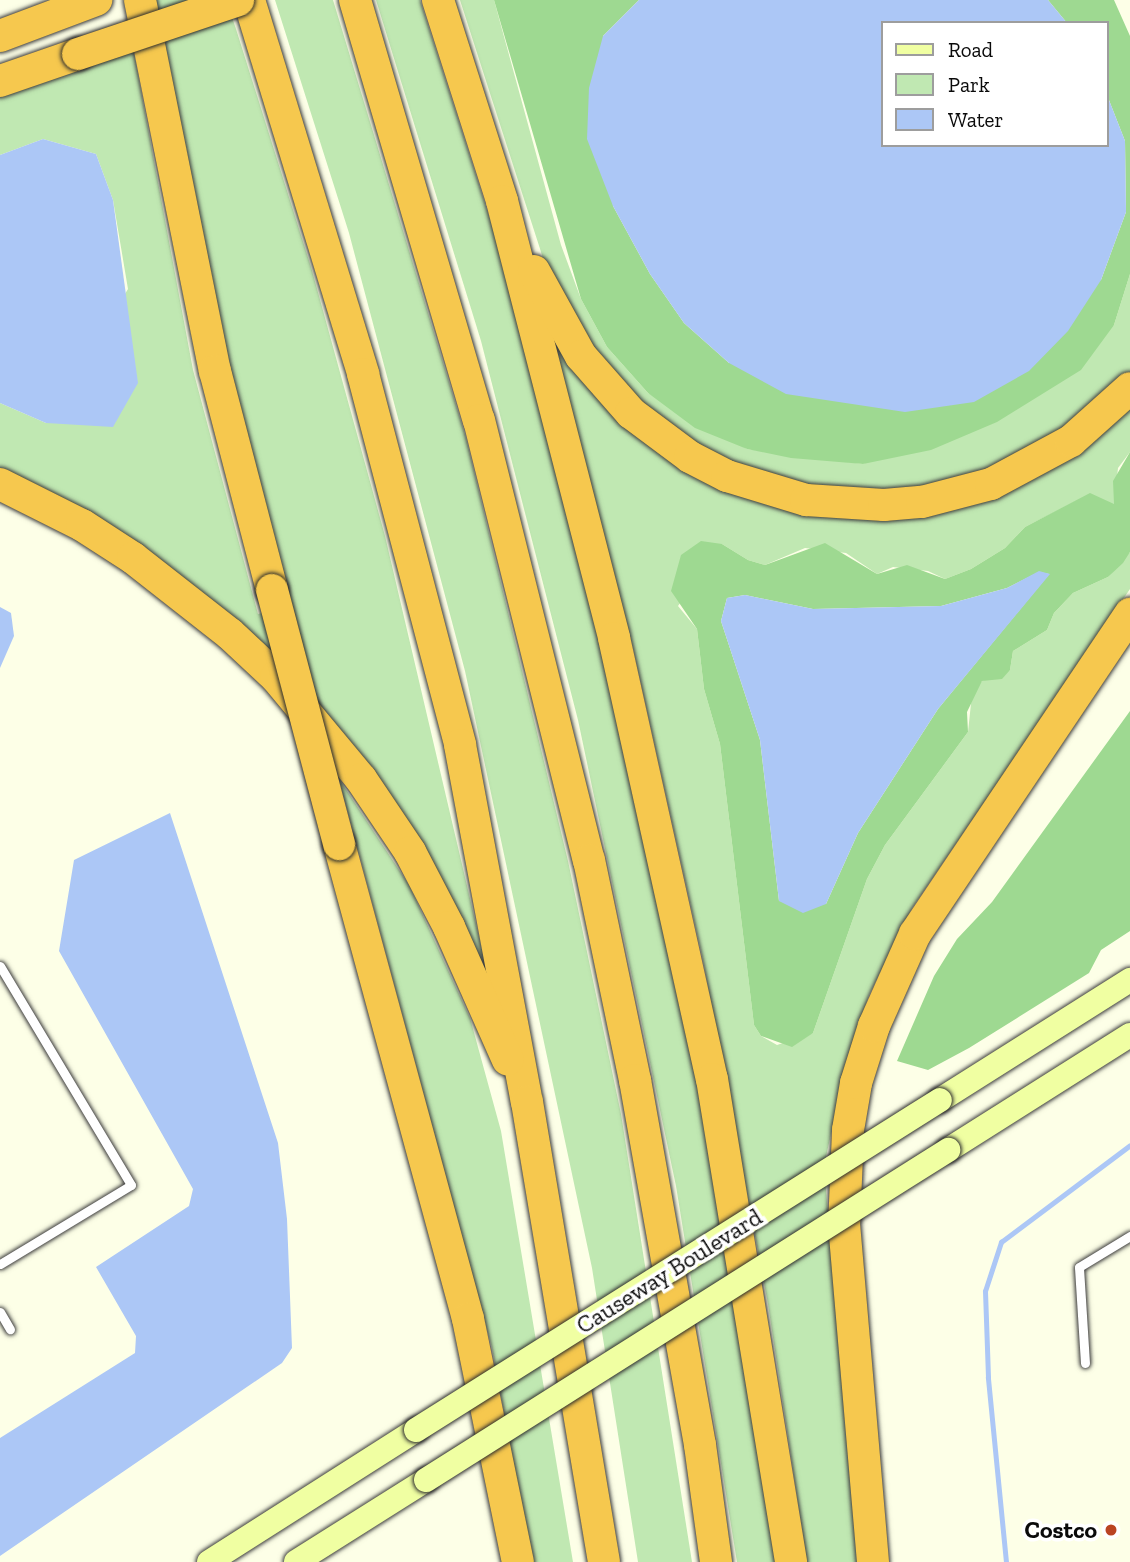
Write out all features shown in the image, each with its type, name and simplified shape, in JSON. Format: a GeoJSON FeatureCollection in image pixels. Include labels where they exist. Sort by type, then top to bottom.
{"type":"FeatureCollection","features":[{"type":"Feature","properties":{"kind":"highway"},"geometry":{"type":"LineString","coordinates":[[141,0],[215,371],[339,844],[468,1319],[518,1562]]}},
{"type":"Feature","properties":{"kind":"highway"},"geometry":{"type":"LineString","coordinates":[[0,81],[238,0]]}},
{"type":"Feature","properties":{"kind":"highway"},"geometry":{"type":"LineString","coordinates":[[249,0],[363,374],[460,745],[527,1102],[604,1562]]}},
{"type":"Feature","properties":{"kind":"highway"},"geometry":{"type":"LineString","coordinates":[[355,0],[479,420],[583,835],[635,1080],[700,1445],[716,1562]]}},
{"type":"Feature","properties":{"kind":"highway"},"geometry":{"type":"LineString","coordinates":[[438,0],[502,201],[614,638],[712,1079],[791,1562]]}},
{"type":"Feature","properties":{"kind":"highway"},"geometry":{"type":"LineString","coordinates":[[0,36],[88,3]]}},
{"type":"Feature","properties":{"kind":"highway"},"geometry":{"type":"LineString","coordinates":[[502,201],[549,303],[604,386],[631,414],[690,457],[766,491],[847,505],[922,502],[956,494],[990,484],[1044,458],[1096,421],[1130,387]]}},
{"type":"Feature","properties":{"kind":"highway"},"geometry":{"type":"LineString","coordinates":[[0,484],[82,525],[172,588],[276,677],[324,733],[361,779],[410,852],[449,927],[527,1102]]}},
{"type":"Feature","properties":{"kind":"highway"},"geometry":{"type":"LineString","coordinates":[[873,1562],[844,1227],[848,1130],[856,1083],[874,1026],[915,934],[1130,614]]}},
{"type":"Feature","properties":{"kind":"main road","name":"Causeway Boulevard"},"geometry":{"type":"LineString","coordinates":[[209,1562],[1130,981]]}},
{"type":"Feature","properties":{"kind":"main road","name":"Causeway Boulevard"},"geometry":{"type":"LineString","coordinates":[[296,1562],[1130,1035]]}},
{"type":"Feature","properties":{"kind":"lane"},"geometry":{"type":"LineString","coordinates":[[0,966],[131,1185],[0,1264]]}},
{"type":"Feature","properties":{"kind":"lane"},"geometry":{"type":"LineString","coordinates":[[1085,1363],[1079,1267],[1130,1236]]}},
{"type":"Feature","properties":{"kind":"lane"},"geometry":{"type":"LineString","coordinates":[[0,1312],[10,1329]]}},
{"type":"Feature","properties":{"kind":"green space"},"geometry":{"type":"Polygon","coordinates":[[[155,0],[226,0],[236,29],[311,267],[385,536],[487,971],[220,606],[147,551],[0,468],[0,403],[46,423],[128,289],[113,200],[96,154],[43,139],[0,155],[0,94],[133,48],[193,370],[258,614],[292,606],[232,379],[155,0]]]}},
{"type":"Feature","properties":{"kind":"green space"},"geometry":{"type":"Polygon","coordinates":[[[275,0],[333,0],[466,438],[568,861],[621,1114],[692,1562],[638,1562],[592,1268],[465,671],[349,233],[275,0]]]}},
{"type":"Feature","properties":{"kind":"green space"},"geometry":{"type":"Polygon","coordinates":[[[376,0],[420,0],[496,238],[565,485],[654,859],[715,1166],[780,1562],[737,1562],[676,1186],[578,720],[481,341],[376,0]]]}},
{"type":"Feature","properties":{"kind":"green space"},"geometry":{"type":"Polygon","coordinates":[[[460,0],[494,0],[561,245],[581,299],[607,347],[648,393],[747,449],[863,464],[1114,325],[1130,274],[1130,373],[1102,403],[1011,465],[882,497],[741,473],[621,393],[550,280],[460,0]]]}},
{"type":"Feature","properties":{"kind":"green space"},"geometry":{"type":"Polygon","coordinates":[[[494,0],[639,0],[603,36],[613,206],[650,274],[684,323],[729,363],[1101,280],[1126,212],[1125,141],[1109,100],[1109,21],[1065,21],[1048,0],[1114,0],[1130,36],[1130,274],[1114,325],[1081,370],[997,422],[931,450],[863,464],[791,458],[747,449],[695,428],[648,393],[607,347],[581,299],[494,0]]]}},
{"type":"Feature","properties":{"kind":"green space"},"geometry":{"type":"Polygon","coordinates":[[[556,336],[657,448],[909,513],[1130,400],[1130,452],[1118,468],[1114,505],[1090,494],[1025,527],[1005,548],[971,569],[945,579],[928,571],[893,567],[877,574],[846,553],[805,548],[765,565],[748,560],[722,544],[678,606],[697,629],[704,689],[720,744],[754,1025],[761,1036],[777,1045],[813,1033],[867,879],[885,845],[968,732],[972,694],[982,681],[1010,670],[1013,651],[1047,630],[1054,613],[1073,593],[1108,577],[1130,552],[1130,589],[912,908],[869,995],[848,1056],[824,1166],[857,1562],[807,1562],[768,1304],[703,960],[633,648],[552,339],[556,336]]]}},
{"type":"Feature","properties":{"kind":"green space"},"geometry":{"type":"Polygon","coordinates":[[[1130,452],[1130,552],[1108,577],[1073,593],[1054,613],[1047,630],[1013,651],[1010,670],[1002,679],[982,681],[967,712],[968,732],[885,845],[867,879],[813,1033],[792,1047],[761,1036],[754,1025],[720,744],[704,689],[697,629],[671,591],[681,555],[701,541],[722,544],[748,560],[765,565],[825,543],[877,574],[907,565],[945,579],[971,569],[1005,548],[1025,527],[1090,493],[1114,504],[1113,481],[1130,452]],[[1039,572],[1007,588],[941,606],[813,609],[745,595],[727,598],[721,621],[760,740],[779,901],[826,904],[858,833],[938,709],[1049,574],[1039,572]]]}},
{"type":"Feature","properties":{"kind":"green space"},"geometry":{"type":"Polygon","coordinates":[[[1130,711],[1130,931],[1101,950],[1089,973],[969,1048],[928,1070],[897,1061],[934,976],[957,939],[992,902],[1130,711]]]}},
{"type":"Feature","properties":{"kind":"green space"},"geometry":{"type":"Polygon","coordinates":[[[339,779],[409,885],[470,1018],[501,1131],[573,1562],[532,1562],[492,1348],[339,779]]]}},
{"type":"Feature","properties":{"kind":"water"},"geometry":{"type":"Polygon","coordinates":[[[639,0],[1048,0],[1065,21],[881,21],[881,147],[1109,147],[1109,100],[1125,141],[1126,212],[1101,280],[1068,331],[1029,371],[974,402],[905,412],[786,394],[729,363],[684,323],[650,274],[613,206],[587,139],[589,88],[603,36],[639,0]]]}},
{"type":"Feature","properties":{"kind":"water"},"geometry":{"type":"Polygon","coordinates":[[[43,139],[96,154],[113,200],[138,383],[113,427],[46,423],[0,403],[0,155],[43,139]]]}},
{"type":"Feature","properties":{"kind":"water"},"geometry":{"type":"Polygon","coordinates":[[[1039,571],[1050,574],[938,709],[858,833],[826,904],[803,913],[779,901],[760,740],[721,621],[727,598],[745,595],[813,609],[941,606],[1007,588],[1039,571]]]}},
{"type":"Feature","properties":{"kind":"water"},"geometry":{"type":"Polygon","coordinates":[[[0,607],[11,613],[14,636],[0,668],[0,607]]]}},
{"type":"Feature","properties":{"kind":"water"},"geometry":{"type":"Polygon","coordinates":[[[170,813],[278,1143],[287,1219],[292,1348],[282,1363],[0,1556],[0,1438],[135,1353],[136,1336],[96,1267],[189,1206],[193,1189],[59,951],[74,860],[170,813]]]}},
{"type":"Feature","properties":{"kind":"waterway"},"geometry":{"type":"LineString","coordinates":[[1006,1562],[988,1377],[985,1291],[1001,1242],[1130,1145]]}},
{"type":"Feature","properties":{"kind":"place","name":"Costco"},"geometry":{"type":"Point","coordinates":[1111,1530]}}]}
